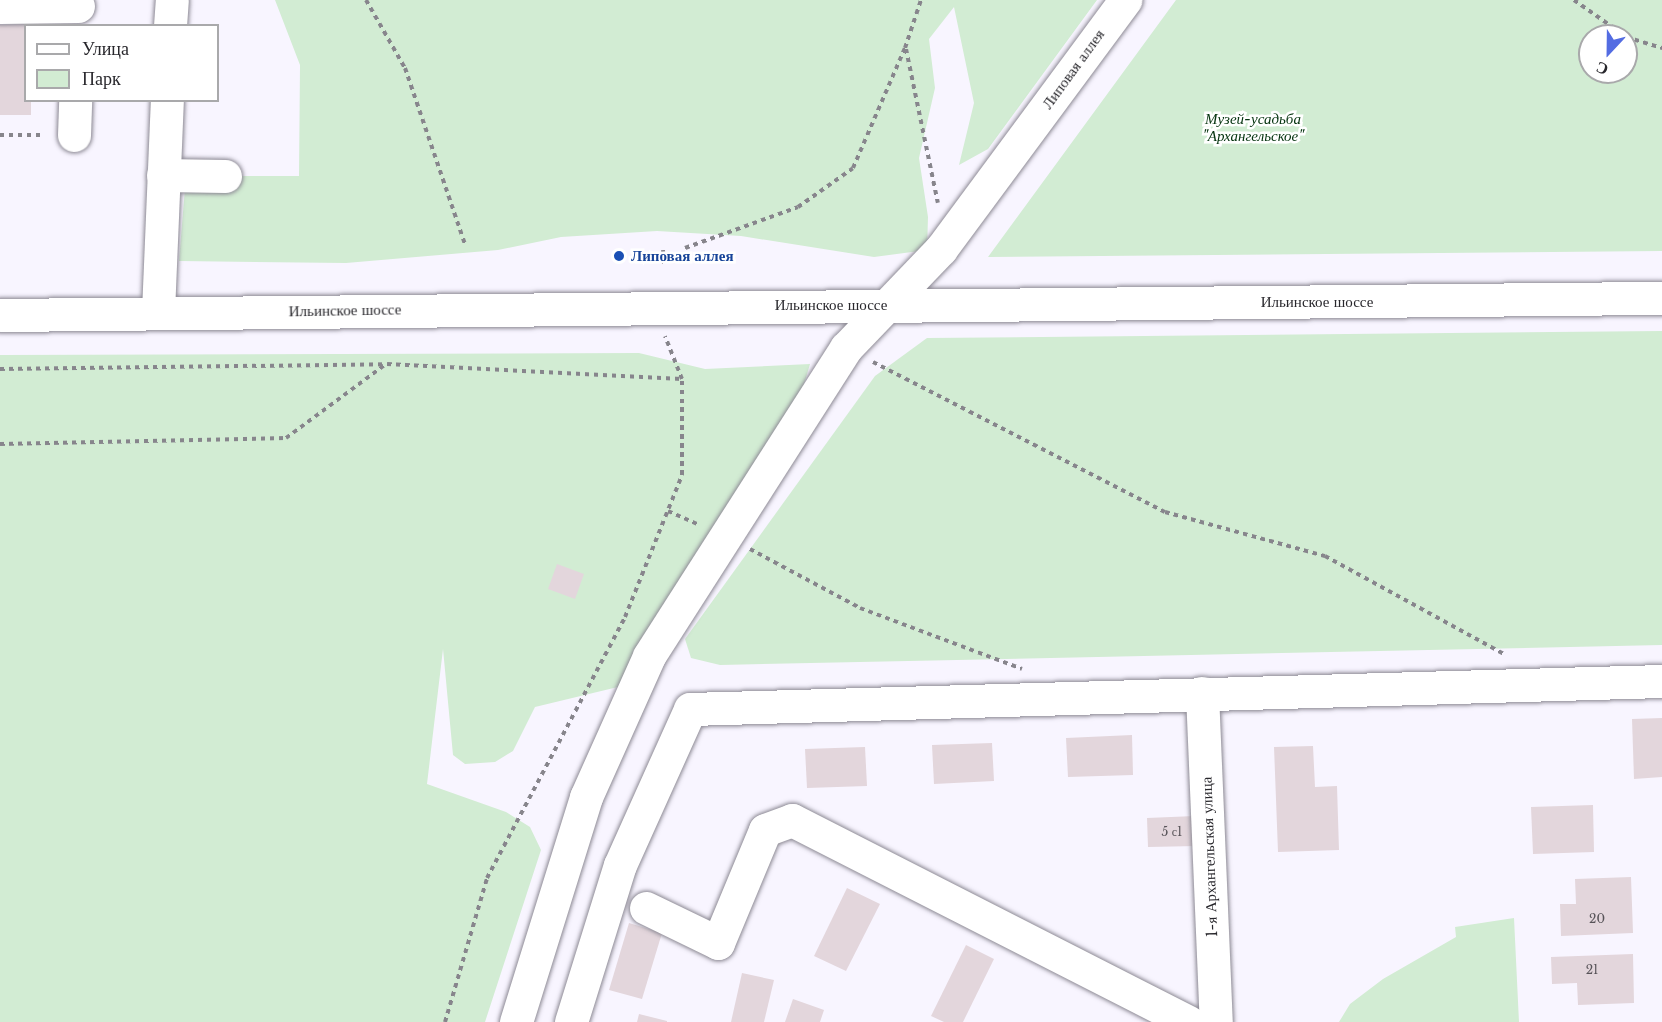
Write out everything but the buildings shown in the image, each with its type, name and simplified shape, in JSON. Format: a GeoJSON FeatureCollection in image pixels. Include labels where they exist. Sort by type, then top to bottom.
{"type":"FeatureCollection","features":[{"type":"Feature","properties":{"kind":"street"},"geometry":{"type":"LineString","coordinates":[[170,24],[172,0]]}},
{"type":"Feature","properties":{"kind":"street","name":"Липовая аллея"},"geometry":{"type":"LineString","coordinates":[[516,1022],[590,787],[649,657],[846,348],[884,304],[941,249],[1125,0]]}},
{"type":"Feature","properties":{"kind":"street"},"geometry":{"type":"LineString","coordinates":[[0,7],[78,10]]}},
{"type":"Feature","properties":{"kind":"street"},"geometry":{"type":"LineString","coordinates":[[74,135],[75,102]]}},
{"type":"Feature","properties":{"kind":"street"},"geometry":{"type":"LineString","coordinates":[[158,312],[167,102]]}},
{"type":"Feature","properties":{"kind":"street"},"geometry":{"type":"LineString","coordinates":[[164,175],[225,176]]}},
{"type":"Feature","properties":{"kind":"street","name":"Ильинское шоссе"},"geometry":{"type":"LineString","coordinates":[[0,315],[884,304],[1662,298]]}},
{"type":"Feature","properties":{"kind":"street"},"geometry":{"type":"LineString","coordinates":[[571,1022],[620,865],[690,709],[1662,681]]}},
{"type":"Feature","properties":{"kind":"street","name":"1-я Архангельская улица"},"geometry":{"type":"LineString","coordinates":[[1202,693],[1216,1022]]}},
{"type":"Feature","properties":{"kind":"street"},"geometry":{"type":"LineString","coordinates":[[646,908],[718,943],[765,830],[792,820],[1188,1022]]}},
{"type":"Feature","properties":{"kind":"path"},"geometry":{"type":"LineString","coordinates":[[366,0],[405,69],[465,244]]}},
{"type":"Feature","properties":{"kind":"path"},"geometry":{"type":"LineString","coordinates":[[685,248],[798,207],[853,168],[905,48],[921,0]]}},
{"type":"Feature","properties":{"kind":"path"},"geometry":{"type":"LineString","coordinates":[[1574,0],[1608,24]]}},
{"type":"Feature","properties":{"kind":"path"},"geometry":{"type":"LineString","coordinates":[[1638,40],[1662,48]]}},
{"type":"Feature","properties":{"kind":"path"},"geometry":{"type":"LineString","coordinates":[[905,48],[936,185],[941,249]]}},
{"type":"Feature","properties":{"kind":"path"},"geometry":{"type":"LineString","coordinates":[[0,135],[74,135]]}},
{"type":"Feature","properties":{"kind":"path"},"geometry":{"type":"LineString","coordinates":[[663,250],[664,265]]}},
{"type":"Feature","properties":{"kind":"path"},"geometry":{"type":"LineString","coordinates":[[445,1022],[487,878],[625,617],[682,475],[682,380],[664,333]]}},
{"type":"Feature","properties":{"kind":"path"},"geometry":{"type":"LineString","coordinates":[[846,348],[1166,512],[1325,556],[1509,656]]}},
{"type":"Feature","properties":{"kind":"path"},"geometry":{"type":"LineString","coordinates":[[0,369],[387,364],[682,380]]}},
{"type":"Feature","properties":{"kind":"path"},"geometry":{"type":"LineString","coordinates":[[0,444],[286,438],[387,364]]}},
{"type":"Feature","properties":{"kind":"path"},"geometry":{"type":"LineString","coordinates":[[668,511],[725,536],[860,608],[1028,672]]}},
{"type":"Feature","properties":{"kind":"green space"},"geometry":{"type":"Polygon","coordinates":[[[275,0],[1097,0],[988,149],[959,165],[974,103],[954,7],[929,39],[935,88],[919,158],[928,217],[927,250],[874,257],[741,236],[657,231],[561,237],[498,250],[346,263],[179,261],[186,176],[299,176],[300,65],[275,0]]]}},
{"type":"Feature","properties":{"kind":"green space","name":"Музей-усадьба \"Архангельское\""},"geometry":{"type":"Polygon","coordinates":[[[1176,0],[1662,0],[1662,251],[988,257],[1176,0]]]}},
{"type":"Feature","properties":{"kind":"green space"},"geometry":{"type":"Polygon","coordinates":[[[1662,331],[1662,645],[720,665],[691,658],[685,639],[875,376],[927,338],[1662,331]]]}},
{"type":"Feature","properties":{"kind":"green space"},"geometry":{"type":"Polygon","coordinates":[[[639,353],[705,369],[810,364],[802,391],[622,686],[535,707],[513,751],[495,762],[465,764],[453,755],[443,649],[427,784],[506,812],[530,827],[541,850],[485,1022],[0,1022],[0,355],[639,353]]]}},
{"type":"Feature","properties":{"kind":"green space"},"geometry":{"type":"Polygon","coordinates":[[[1514,918],[1519,1022],[1339,1022],[1350,1004],[1383,979],[1456,937],[1455,927],[1514,918]]]}},
{"type":"Feature","properties":{"kind":"place","name":"Липовая аллея"},"geometry":{"type":"Point","coordinates":[619,256]}}]}
